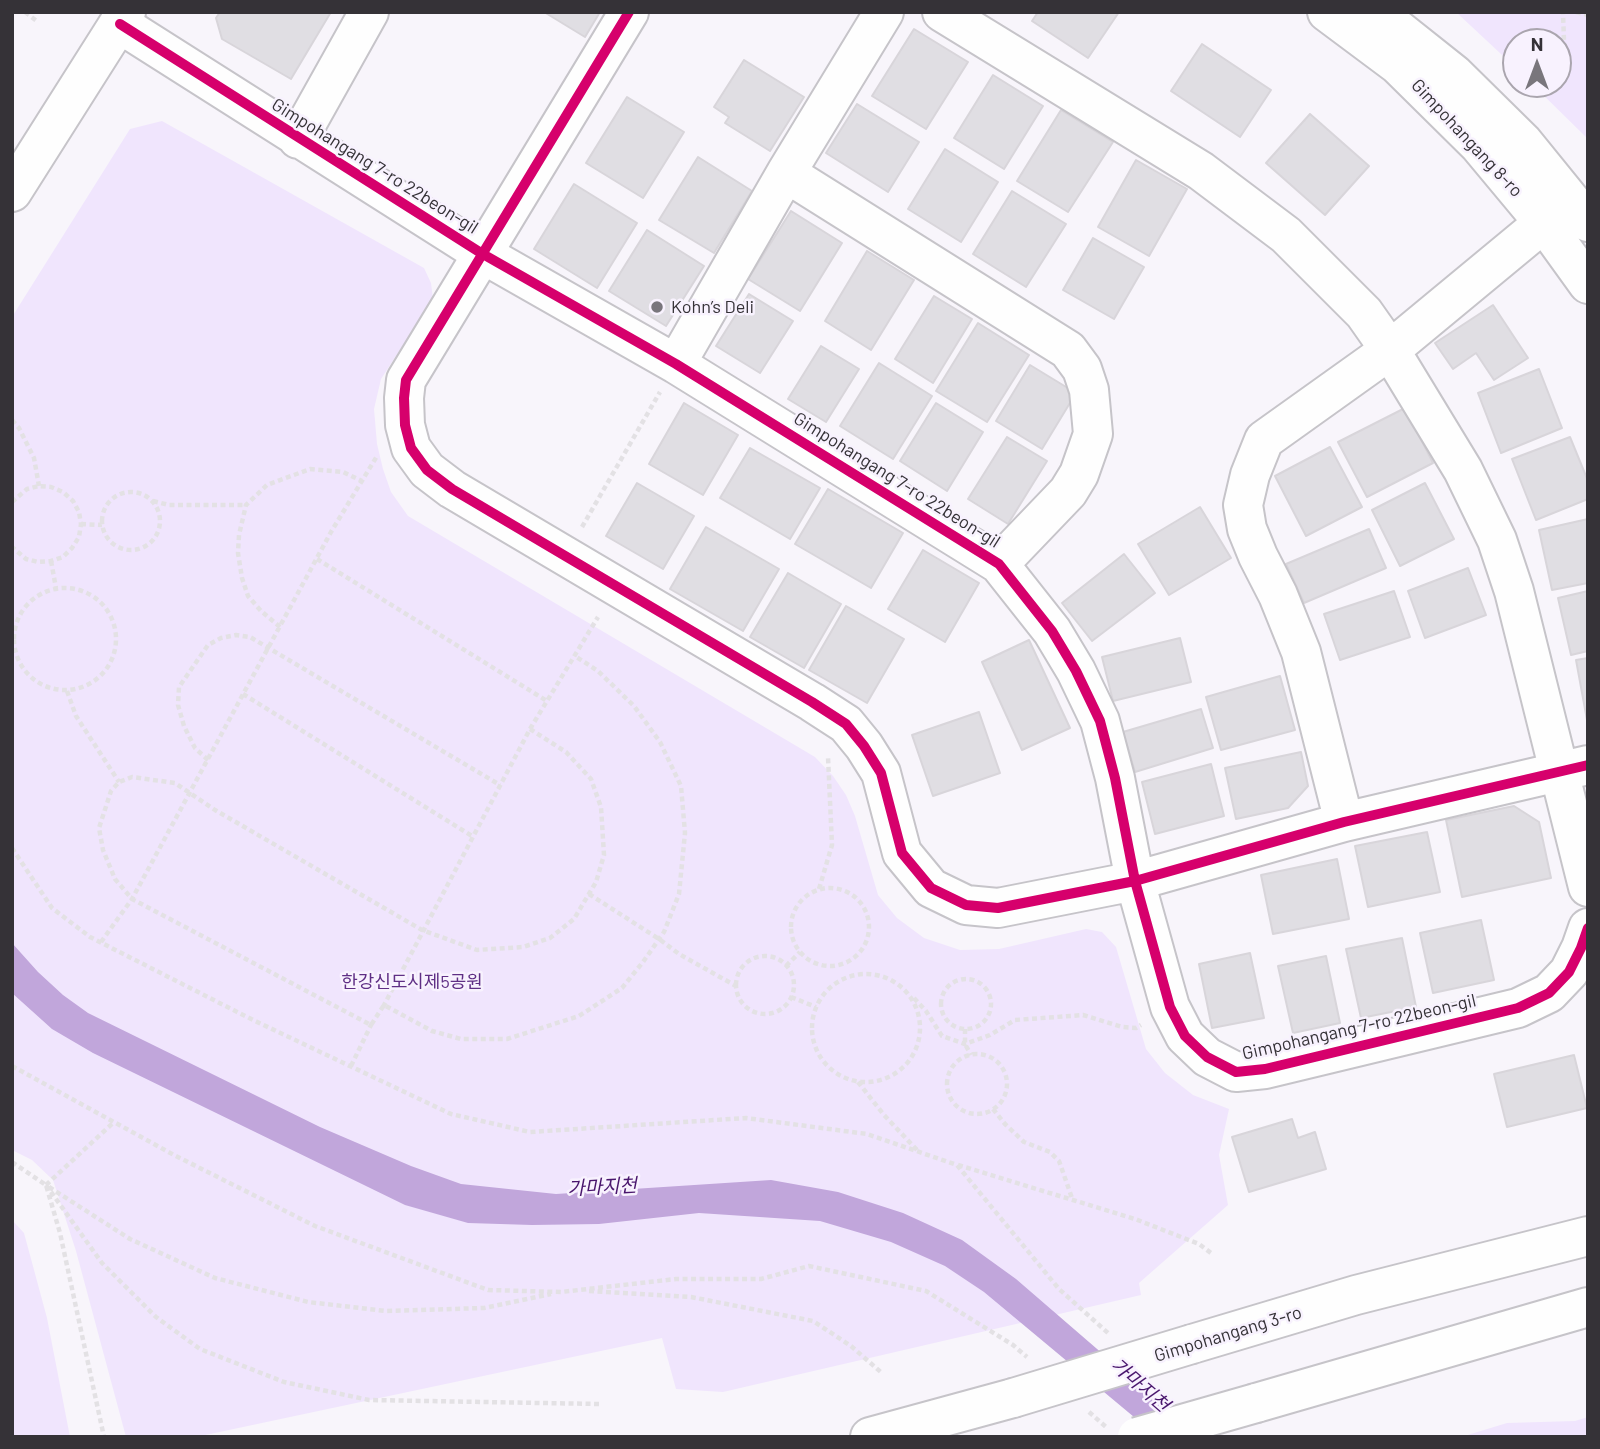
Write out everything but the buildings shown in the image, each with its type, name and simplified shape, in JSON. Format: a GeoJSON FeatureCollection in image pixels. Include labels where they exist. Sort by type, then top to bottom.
{"type":"FeatureCollection","features":[{"type":"Feature","properties":{"kind":"street","name":"Gimpohangang 7-ro 22beon-gil"},"geometry":{"type":"LineString","coordinates":[[298,139],[369,12]]}},
{"type":"Feature","properties":{"kind":"street"},"geometry":{"type":"LineString","coordinates":[[629,12],[406,380],[405,425],[411,448],[427,470],[452,489],[846,724],[864,746],[881,774],[902,853],[931,888],[966,905],[998,908],[1135,881],[1344,822],[1573,769]]}},
{"type":"Feature","properties":{"kind":"street"},"geometry":{"type":"LineString","coordinates":[[669,377],[786,173],[884,12]]}},
{"type":"Feature","properties":{"kind":"street"},"geometry":{"type":"LineString","coordinates":[[942,12],[1201,171],[1286,235],[1364,313],[1390,350],[1463,470],[1497,540],[1573,769],[1588,887]]}},
{"type":"Feature","properties":{"kind":"street","name":"Gimpohangang 8-ro"},"geometry":{"type":"LineString","coordinates":[[1327,12],[1398,65],[1479,145],[1568,215]]}},
{"type":"Feature","properties":{"kind":"street","name":"Gimpohangang 8-ro"},"geometry":{"type":"LineString","coordinates":[[1376,12],[1454,74],[1523,142],[1568,215],[1588,284]]}},
{"type":"Feature","properties":{"kind":"street","name":"Gimpohangang 7-ro 22beon-gil"},"geometry":{"type":"LineString","coordinates":[[12,192],[123,18],[298,139],[481,253],[669,377],[999,564],[1052,631],[1076,671],[1100,721],[1115,778],[1135,881],[1170,1007],[1185,1036],[1207,1057],[1236,1072],[1265,1069],[1518,1008],[1549,992],[1569,972],[1588,928]]}},
{"type":"Feature","properties":{"kind":"street"},"geometry":{"type":"LineString","coordinates":[[786,173],[1068,350],[1082,369],[1089,390],[1093,434],[1079,474],[1068,492],[999,564]]}},
{"type":"Feature","properties":{"kind":"street"},"geometry":{"type":"LineString","coordinates":[[1344,822],[1301,652],[1278,594],[1247,529],[1244,505],[1250,475],[1264,440],[1390,350],[1568,215]]}},
{"type":"Feature","properties":{"kind":"street","name":"Gimpohangang 3-ro"},"geometry":{"type":"LineString","coordinates":[[870,1437],[1013,1398],[1356,1296],[1588,1236]]}},
{"type":"Feature","properties":{"kind":"street"},"geometry":{"type":"LineString","coordinates":[[1122,1432],[1256,1403],[1588,1307]]}},
{"type":"Feature","properties":{"kind":"path"},"geometry":{"type":"LineString","coordinates":[[25,12],[38,22]]}},
{"type":"Feature","properties":{"kind":"path"},"geometry":{"type":"LineString","coordinates":[[1576,12],[1588,15]]}},
{"type":"Feature","properties":{"kind":"path"},"geometry":{"type":"LineString","coordinates":[[581,528],[669,377]]}},
{"type":"Feature","properties":{"kind":"path"},"geometry":{"type":"LineString","coordinates":[[12,420],[34,458],[39,486]]}},
{"type":"Feature","properties":{"kind":"path"},"geometry":{"type":"LineString","coordinates":[[101,942],[132,899],[317,559],[383,447]]}},
{"type":"Feature","properties":{"kind":"path"},"geometry":{"type":"LineString","coordinates":[[280,627],[248,596],[242,578],[238,553],[246,505],[267,485],[310,469],[343,471],[362,481]]}},
{"type":"Feature","properties":{"kind":"path"},"geometry":{"type":"LineString","coordinates":[[12,502],[27,489],[51,487],[73,500],[81,524],[79,537],[72,548],[51,561],[26,559],[12,547]]}},
{"type":"Feature","properties":{"kind":"path"},"geometry":{"type":"LineString","coordinates":[[152,501],[158,509],[160,528],[156,537],[141,549],[122,550],[107,538],[102,525],[103,511],[116,496],[135,492],[152,501],[169,505],[246,505]]}},
{"type":"Feature","properties":{"kind":"path"},"geometry":{"type":"LineString","coordinates":[[81,524],[102,525]]}},
{"type":"Feature","properties":{"kind":"path"},"geometry":{"type":"LineString","coordinates":[[317,559],[547,701]]}},
{"type":"Feature","properties":{"kind":"path"},"geometry":{"type":"LineString","coordinates":[[51,561],[56,588]]}},
{"type":"Feature","properties":{"kind":"path"},"geometry":{"type":"LineString","coordinates":[[56,588],[76,589],[99,601],[106,607],[114,622],[117,640],[114,657],[106,672],[93,683],[78,690],[67,691],[45,687],[30,678],[20,666],[14,650],[13,634],[22,610],[42,593],[56,588]]}},
{"type":"Feature","properties":{"kind":"path"},"geometry":{"type":"LineString","coordinates":[[351,1066],[530,729],[600,614]]}},
{"type":"Feature","properties":{"kind":"path"},"geometry":{"type":"LineString","coordinates":[[208,760],[195,748],[184,726],[178,705],[179,687],[208,645],[220,638],[236,635],[250,637],[500,785]]}},
{"type":"Feature","properties":{"kind":"path"},"geometry":{"type":"LineString","coordinates":[[384,1005],[432,1031],[461,1040],[507,1040],[579,1016],[600,1003],[622,988],[659,939],[679,894],[683,869],[685,833],[681,786],[660,742],[634,706],[598,671],[575,656]]}},
{"type":"Feature","properties":{"kind":"path"},"geometry":{"type":"LineString","coordinates":[[67,691],[76,716],[119,782]]}},
{"type":"Feature","properties":{"kind":"path"},"geometry":{"type":"LineString","coordinates":[[243,694],[472,836]]}},
{"type":"Feature","properties":{"kind":"path"},"geometry":{"type":"LineString","coordinates":[[371,1025],[132,899],[115,879],[103,850],[99,828],[111,791],[119,782],[132,777],[175,783],[215,810],[422,930],[477,950],[523,947],[550,938],[574,919],[596,882],[604,855],[601,807],[591,779],[566,752],[530,729]]}},
{"type":"Feature","properties":{"kind":"path"},"geometry":{"type":"LineString","coordinates":[[819,890],[832,845],[827,760],[829,751]]}},
{"type":"Feature","properties":{"kind":"path"},"geometry":{"type":"LineString","coordinates":[[12,848],[52,908],[101,942],[253,1020],[451,1114],[530,1132],[746,1118],[867,1134],[957,1165],[1135,1219],[1199,1244],[1211,1253]]}},
{"type":"Feature","properties":{"kind":"path"},"geometry":{"type":"LineString","coordinates":[[839,889],[861,902],[870,926],[862,951],[845,964],[828,967],[815,964],[800,952],[791,935],[791,922],[803,899],[819,890],[839,889]]}},
{"type":"Feature","properties":{"kind":"path"},"geometry":{"type":"LineString","coordinates":[[589,894],[678,954],[736,986]]}},
{"type":"Feature","properties":{"kind":"path"},"geometry":{"type":"LineString","coordinates":[[786,966],[800,952]]}},
{"type":"Feature","properties":{"kind":"path"},"geometry":{"type":"LineString","coordinates":[[770,957],[786,966],[793,981],[791,997],[783,1008],[764,1014],[745,1007],[739,999],[736,986],[739,972],[752,959],[770,957]]}},
{"type":"Feature","properties":{"kind":"path"},"geometry":{"type":"LineString","coordinates":[[845,964],[848,976]]}},
{"type":"Feature","properties":{"kind":"path"},"geometry":{"type":"LineString","coordinates":[[909,993],[918,1009],[921,1028],[918,1046],[909,1062],[895,1074],[877,1081],[858,1082],[841,1076],[826,1065],[816,1049],[812,1033],[812,1015],[830,986],[848,976],[862,973],[895,981],[909,993],[926,1011],[942,1036],[965,1044],[990,1035],[1015,1020],[1083,1015],[1122,1027],[1136,1028],[1145,1022]]}},
{"type":"Feature","properties":{"kind":"path"},"geometry":{"type":"LineString","coordinates":[[971,979],[989,993],[991,1010],[982,1025],[965,1030],[949,1023],[941,1008],[941,999],[955,981],[971,979]]}},
{"type":"Feature","properties":{"kind":"path"},"geometry":{"type":"LineString","coordinates":[[791,997],[816,1007]]}},
{"type":"Feature","properties":{"kind":"path"},"geometry":{"type":"LineString","coordinates":[[965,1030],[965,1044],[971,1055]]}},
{"type":"Feature","properties":{"kind":"path"},"geometry":{"type":"LineString","coordinates":[[981,1054],[991,1058],[1005,1073],[1006,1092],[1002,1100],[987,1112],[969,1113],[953,1102],[948,1094],[948,1074],[953,1065],[961,1058],[971,1055],[981,1054]]}},
{"type":"Feature","properties":{"kind":"path"},"geometry":{"type":"LineString","coordinates":[[12,1066],[316,1226],[488,1290],[561,1292]]}},
{"type":"Feature","properties":{"kind":"path"},"geometry":{"type":"LineString","coordinates":[[858,1082],[884,1115],[919,1151]]}},
{"type":"Feature","properties":{"kind":"path"},"geometry":{"type":"LineString","coordinates":[[993,1109],[1024,1142],[1050,1152],[1059,1161],[1072,1199]]}},
{"type":"Feature","properties":{"kind":"path"},"geometry":{"type":"LineString","coordinates":[[46,1185],[114,1122]]}},
{"type":"Feature","properties":{"kind":"path"},"geometry":{"type":"LineString","coordinates":[[12,1163],[130,1239],[215,1278],[308,1302],[386,1311],[484,1308],[561,1292],[676,1279],[761,1279],[810,1266],[926,1291],[1013,1345],[1034,1363]]}},
{"type":"Feature","properties":{"kind":"path"},"geometry":{"type":"LineString","coordinates":[[957,1165],[1059,1289],[1110,1335]]}},
{"type":"Feature","properties":{"kind":"path"},"geometry":{"type":"LineString","coordinates":[[46,1185],[102,1263],[156,1317],[200,1349],[284,1381],[369,1400],[599,1404]]}},
{"type":"Feature","properties":{"kind":"path"},"geometry":{"type":"LineString","coordinates":[[46,1185],[60,1233],[104,1437]]}},
{"type":"Feature","properties":{"kind":"path"},"geometry":{"type":"LineString","coordinates":[[578,1290],[691,1297],[813,1321],[851,1346],[883,1374]]}},
{"type":"Feature","properties":{"kind":"path"},"geometry":{"type":"LineString","coordinates":[[1086,1409],[1122,1432]]}},
{"type":"Feature","properties":{"kind":"green space"},"geometry":{"type":"Polygon","coordinates":[[[1456,12],[1588,12],[1588,139],[1546,98],[1572,98],[1572,28],[1502,28],[1502,55],[1456,12]]]}},
{"type":"Feature","properties":{"kind":"green space","name":"한강신도시제5공원"},"geometry":{"type":"Polygon","coordinates":[[[162,121],[424,268],[431,283],[433,299],[381,379],[374,409],[377,444],[383,469],[391,492],[408,516],[815,757],[846,795],[855,816],[878,895],[897,918],[924,938],[960,950],[999,949],[1086,929],[1102,932],[1116,947],[1146,1049],[1165,1073],[1193,1095],[1229,1109],[1219,1155],[1228,1205],[1139,1283],[1141,1295],[723,1392],[676,1389],[662,1338],[196,1437],[126,1437],[76,1251],[53,1180],[32,1160],[12,1150],[12,317],[130,129],[162,121]]]}},
{"type":"Feature","properties":{"kind":"green space"},"geometry":{"type":"Polygon","coordinates":[[[12,1220],[24,1233],[47,1318],[70,1437],[12,1437],[12,1220]]]}},
{"type":"Feature","properties":{"kind":"green space"},"geometry":{"type":"Polygon","coordinates":[[[1588,1417],[1588,1437],[1461,1437],[1507,1423],[1575,1421],[1588,1417]]]}},
{"type":"Feature","properties":{"kind":"shaded area"},"geometry":{"type":"Polygon","coordinates":[[[12,943],[38,972],[88,1013],[320,1127],[461,1184],[556,1194],[771,1180],[838,1192],[903,1213],[962,1240],[1016,1279],[1199,1437],[1158,1437],[984,1292],[945,1266],[891,1242],[820,1221],[699,1213],[599,1224],[468,1223],[405,1205],[93,1053],[52,1029],[12,993],[12,943]]]}},
{"type":"Feature","properties":{"kind":"cycle path"},"geometry":{"type":"LineString","coordinates":[[629,12],[406,380],[405,425],[411,448],[427,470],[452,489],[846,724],[881,773],[902,853],[931,888],[966,905],[998,908],[1135,881],[1344,822],[1588,765]]}},
{"type":"Feature","properties":{"kind":"cycle path"},"geometry":{"type":"LineString","coordinates":[[120,24],[481,253],[676,364],[999,564],[1052,631],[1076,671],[1100,721],[1115,778],[1135,881],[1170,1007],[1185,1036],[1207,1057],[1236,1072],[1265,1069],[1518,1008],[1549,993],[1569,972],[1588,928]]}},
{"type":"Feature","properties":{"kind":"place","name":"Kohn’s Deli"},"geometry":{"type":"Point","coordinates":[657,307]}},
{"type":"Feature","properties":{"kind":"water label","name":"가마지천"},"geometry":{"type":"Point","coordinates":[602,1187]}},
{"type":"Feature","properties":{"kind":"water label","name":"가마지천"},"geometry":{"type":"Point","coordinates":[1140,1385]}}]}
